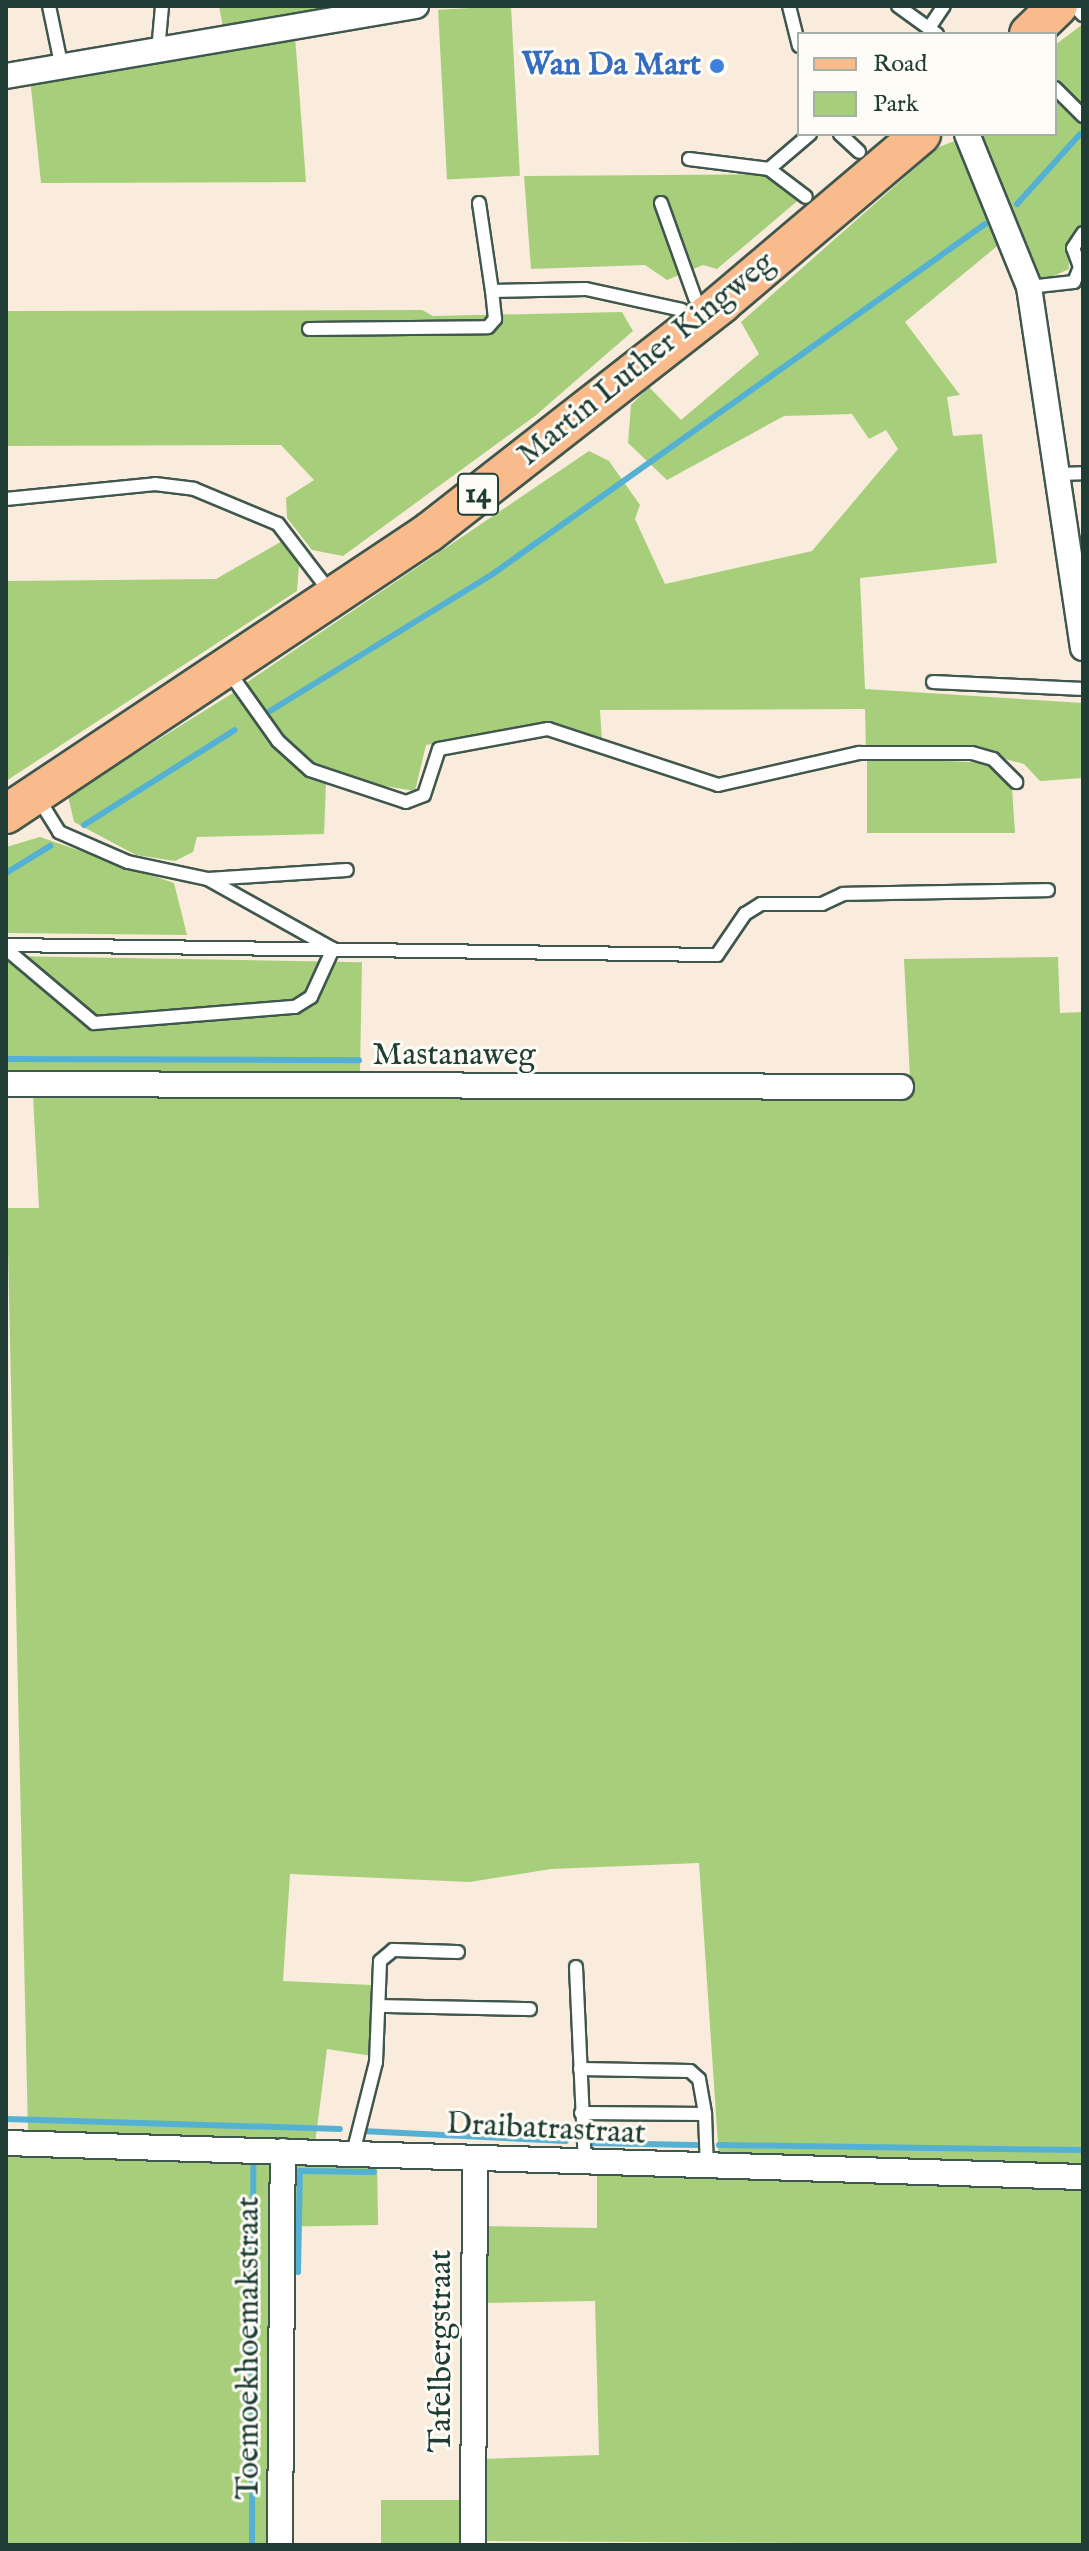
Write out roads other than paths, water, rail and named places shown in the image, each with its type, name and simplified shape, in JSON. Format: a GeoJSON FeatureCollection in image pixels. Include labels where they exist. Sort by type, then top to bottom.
{"type":"FeatureCollection","features":[{"type":"Feature","properties":{"kind":"main road"},"geometry":{"type":"LineString","coordinates":[[1031,32],[1058,6]]}},
{"type":"Feature","properties":{"kind":"main road","name":"Martin Luther Kingweg"},"geometry":{"type":"LineString","coordinates":[[21,805],[229,672],[428,533],[722,303],[919,136]]}},
{"type":"Feature","properties":{"kind":"street"},"geometry":{"type":"LineString","coordinates":[[6,76],[416,6]]}},
{"type":"Feature","properties":{"kind":"street"},"geometry":{"type":"LineString","coordinates":[[968,136],[1029,287],[1071,473],[1082,638]]}},
{"type":"Feature","properties":{"kind":"street","name":"Mastanaweg"},"geometry":{"type":"LineString","coordinates":[[6,1084],[901,1087]]}},
{"type":"Feature","properties":{"kind":"street","name":"Draibatrastraat"},"geometry":{"type":"LineString","coordinates":[[6,2143],[353,2153],[585,2165],[1083,2177]]}},
{"type":"Feature","properties":{"kind":"street","name":"Toemoekhoemakstraat"},"geometry":{"type":"LineString","coordinates":[[280,2545],[283,2151]]}},
{"type":"Feature","properties":{"kind":"street","name":"Tafelbergstraat"},"geometry":{"type":"LineString","coordinates":[[473,2545],[475,2158]]}},
{"type":"Feature","properties":{"kind":"lane"},"geometry":{"type":"LineString","coordinates":[[49,6],[62,68]]}},
{"type":"Feature","properties":{"kind":"lane"},"geometry":{"type":"LineString","coordinates":[[158,51],[162,6]]}},
{"type":"Feature","properties":{"kind":"lane"},"geometry":{"type":"LineString","coordinates":[[789,6],[797,38]]}},
{"type":"Feature","properties":{"kind":"lane"},"geometry":{"type":"LineString","coordinates":[[898,6],[917,25],[934,30],[944,6]]}},
{"type":"Feature","properties":{"kind":"lane"},"geometry":{"type":"LineString","coordinates":[[1074,6],[1083,15]]}},
{"type":"Feature","properties":{"kind":"lane"},"geometry":{"type":"LineString","coordinates":[[1057,90],[1083,116]]}},
{"type":"Feature","properties":{"kind":"lane"},"geometry":{"type":"LineString","coordinates":[[769,169],[808,136]]}},
{"type":"Feature","properties":{"kind":"lane"},"geometry":{"type":"LineString","coordinates":[[842,136],[859,152]]}},
{"type":"Feature","properties":{"kind":"lane"},"geometry":{"type":"LineString","coordinates":[[689,159],[769,169],[806,197]]}},
{"type":"Feature","properties":{"kind":"lane"},"geometry":{"type":"LineString","coordinates":[[309,329],[488,327],[495,319],[479,203]]}},
{"type":"Feature","properties":{"kind":"lane"},"geometry":{"type":"LineString","coordinates":[[661,203],[695,298]]}},
{"type":"Feature","properties":{"kind":"lane"},"geometry":{"type":"LineString","coordinates":[[1029,287],[1074,282],[1080,267],[1073,248],[1083,233]]}},
{"type":"Feature","properties":{"kind":"lane"},"geometry":{"type":"LineString","coordinates":[[492,291],[586,289],[682,310]]}},
{"type":"Feature","properties":{"kind":"lane"},"geometry":{"type":"LineString","coordinates":[[6,499],[155,484],[194,489],[278,524],[324,584]]}},
{"type":"Feature","properties":{"kind":"lane"},"geometry":{"type":"LineString","coordinates":[[229,672],[278,741],[310,770],[406,802],[424,795],[439,749],[510,730],[569,733],[718,785],[859,753],[972,753],[993,759],[1016,782]]}},
{"type":"Feature","properties":{"kind":"lane"},"geometry":{"type":"LineString","coordinates":[[933,682],[1083,689]]}},
{"type":"Feature","properties":{"kind":"lane"},"geometry":{"type":"LineString","coordinates":[[21,805],[87,849],[208,879],[333,949]]}},
{"type":"Feature","properties":{"kind":"lane"},"geometry":{"type":"LineString","coordinates":[[208,879],[347,870]]}},
{"type":"Feature","properties":{"kind":"lane"},"geometry":{"type":"LineString","coordinates":[[6,947],[717,955],[745,914],[761,904],[822,904],[843,894],[1048,890]]}},
{"type":"Feature","properties":{"kind":"lane"},"geometry":{"type":"LineString","coordinates":[[6,947],[94,1023],[295,1007],[318,986],[333,949]]}},
{"type":"Feature","properties":{"kind":"lane"},"geometry":{"type":"LineString","coordinates":[[353,2153],[382,2006],[386,1954],[458,1952]]}},
{"type":"Feature","properties":{"kind":"lane"},"geometry":{"type":"LineString","coordinates":[[576,1967],[585,2165]]}},
{"type":"Feature","properties":{"kind":"lane"},"geometry":{"type":"LineString","coordinates":[[382,2006],[530,2009]]}},
{"type":"Feature","properties":{"kind":"lane"},"geometry":{"type":"LineString","coordinates":[[580,2069],[690,2071],[705,2114],[707,2168]]}},
{"type":"Feature","properties":{"kind":"lane"},"geometry":{"type":"LineString","coordinates":[[581,2113],[705,2114]]}},
{"type":"Feature","properties":{"kind":"waterway"},"geometry":{"type":"LineString","coordinates":[[1017,204],[1080,134]]}},
{"type":"Feature","properties":{"kind":"waterway"},"geometry":{"type":"LineString","coordinates":[[270,711],[494,573],[985,224]]}},
{"type":"Feature","properties":{"kind":"waterway"},"geometry":{"type":"LineString","coordinates":[[84,825],[235,730]]}},
{"type":"Feature","properties":{"kind":"waterway"},"geometry":{"type":"LineString","coordinates":[[6,873],[50,846]]}},
{"type":"Feature","properties":{"kind":"waterway"},"geometry":{"type":"LineString","coordinates":[[6,1059],[359,1060]]}},
{"type":"Feature","properties":{"kind":"waterway"},"geometry":{"type":"LineString","coordinates":[[6,2119],[340,2129]]}},
{"type":"Feature","properties":{"kind":"waterway"},"geometry":{"type":"LineString","coordinates":[[362,2131],[566,2141]]}},
{"type":"Feature","properties":{"kind":"waterway"},"geometry":{"type":"LineString","coordinates":[[588,2143],[696,2145]]}},
{"type":"Feature","properties":{"kind":"waterway"},"geometry":{"type":"LineString","coordinates":[[719,2145],[1083,2150]]}},
{"type":"Feature","properties":{"kind":"waterway"},"geometry":{"type":"LineString","coordinates":[[252,2545],[253,2164]]}},
{"type":"Feature","properties":{"kind":"waterway"},"geometry":{"type":"LineString","coordinates":[[298,2272],[300,2171],[374,2172]]}},
{"type":"Feature","properties":{"kind":"place","name":"Wan Da Mart"},"geometry":{"type":"Point","coordinates":[717,66]}}]}
